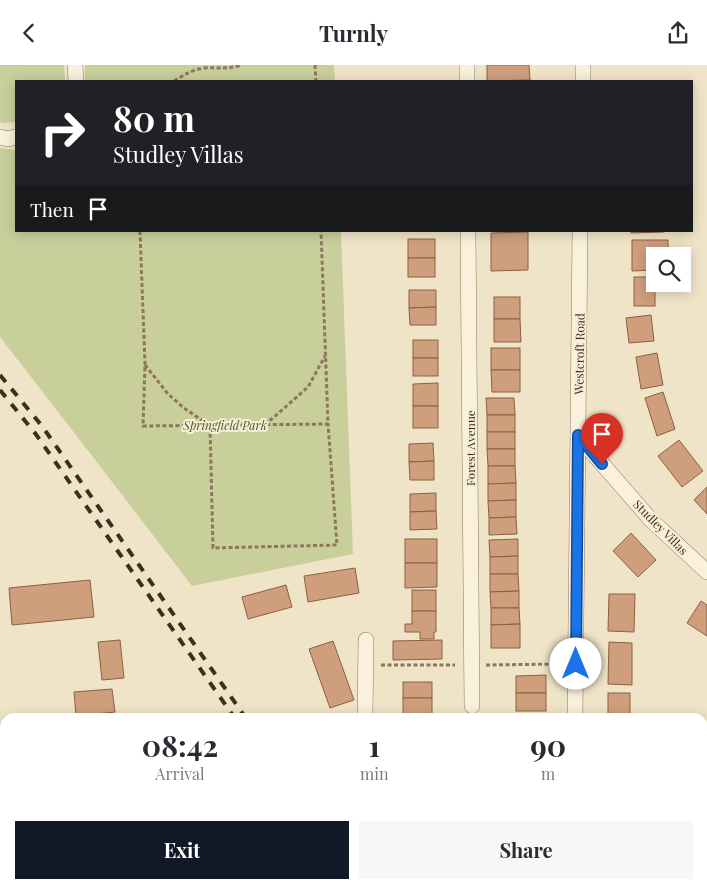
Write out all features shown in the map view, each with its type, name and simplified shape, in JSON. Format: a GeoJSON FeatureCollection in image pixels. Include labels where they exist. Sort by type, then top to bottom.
{"type":"FeatureCollection","features":[{"type":"Feature","properties":{"kind":"street"},"geometry":{"type":"LineString","coordinates":[[74,65],[76,80]]}},
{"type":"Feature","properties":{"kind":"street"},"geometry":{"type":"LineString","coordinates":[[467,65],[467,80]]}},
{"type":"Feature","properties":{"kind":"street"},"geometry":{"type":"LineString","coordinates":[[582,80],[583,65]]}},
{"type":"Feature","properties":{"kind":"street"},"geometry":{"type":"LineString","coordinates":[[0,137],[8,139],[15,137]]}},
{"type":"Feature","properties":{"kind":"street","name":"Forest Avenue"},"geometry":{"type":"LineString","coordinates":[[468,232],[472,706]]}},
{"type":"Feature","properties":{"kind":"street","name":"Westcroft Road"},"geometry":{"type":"LineString","coordinates":[[575,713],[580,232]]}},
{"type":"Feature","properties":{"kind":"street","name":"Studley Villas"},"geometry":{"type":"LineString","coordinates":[[578,435],[651,520],[707,571]]}},
{"type":"Feature","properties":{"kind":"street"},"geometry":{"type":"LineString","coordinates":[[365,713],[366,639]]}},
{"type":"Feature","properties":{"kind":"path"},"geometry":{"type":"LineString","coordinates":[[176,80],[188,72],[203,68],[230,69],[241,65]]}},
{"type":"Feature","properties":{"kind":"path"},"geometry":{"type":"LineString","coordinates":[[316,65],[316,80]]}},
{"type":"Feature","properties":{"kind":"path"},"geometry":{"type":"LineString","coordinates":[[140,232],[145,364],[143,426],[328,424]]}},
{"type":"Feature","properties":{"kind":"path"},"geometry":{"type":"LineString","coordinates":[[210,426],[213,547],[337,545],[328,424],[321,232]]}},
{"type":"Feature","properties":{"kind":"path"},"geometry":{"type":"LineString","coordinates":[[263,424],[280,413],[308,387],[326,355]]}},
{"type":"Feature","properties":{"kind":"path"},"geometry":{"type":"LineString","coordinates":[[145,364],[168,395],[210,426]]}},
{"type":"Feature","properties":{"kind":"green space"},"geometry":{"type":"Polygon","coordinates":[[[0,65],[64,65],[65,80],[15,80],[15,122],[2,123],[0,121],[0,65]]]}},
{"type":"Feature","properties":{"kind":"green space"},"geometry":{"type":"Polygon","coordinates":[[[85,65],[334,65],[335,80],[85,80],[85,65]]]}},
{"type":"Feature","properties":{"kind":"green space","name":"Springfield Park"},"geometry":{"type":"Polygon","coordinates":[[[0,148],[15,150],[15,232],[341,232],[353,554],[192,586],[0,337],[0,148]]]}},
{"type":"Feature","properties":{"kind":"building"},"geometry":{"type":"Polygon","coordinates":[[[487,65],[529,65],[530,80],[487,80],[487,65]]]}},
{"type":"Feature","properties":{"kind":"building"},"geometry":{"type":"Polygon","coordinates":[[[528,232],[528,270],[491,271],[491,233],[528,232]]]}},
{"type":"Feature","properties":{"kind":"building"},"geometry":{"type":"Polygon","coordinates":[[[631,232],[664,232],[631,233],[631,232]]]}},
{"type":"Feature","properties":{"kind":"building"},"geometry":{"type":"Polygon","coordinates":[[[408,239],[435,239],[435,258],[408,258],[408,239]]]}},
{"type":"Feature","properties":{"kind":"building"},"geometry":{"type":"Polygon","coordinates":[[[632,240],[668,240],[668,247],[646,247],[646,270],[632,271],[632,240]]]}},
{"type":"Feature","properties":{"kind":"building"},"geometry":{"type":"Polygon","coordinates":[[[408,258],[435,258],[435,277],[408,277],[408,258]]]}},
{"type":"Feature","properties":{"kind":"building"},"geometry":{"type":"Polygon","coordinates":[[[634,277],[646,277],[646,292],[655,292],[655,306],[634,306],[634,277]]]}},
{"type":"Feature","properties":{"kind":"building"},"geometry":{"type":"Polygon","coordinates":[[[409,290],[436,290],[436,307],[409,308],[409,290]]]}},
{"type":"Feature","properties":{"kind":"building"},"geometry":{"type":"Polygon","coordinates":[[[494,297],[520,297],[520,319],[494,319],[494,297]]]}},
{"type":"Feature","properties":{"kind":"building"},"geometry":{"type":"Polygon","coordinates":[[[436,307],[436,325],[410,325],[409,308],[436,307]]]}},
{"type":"Feature","properties":{"kind":"building"},"geometry":{"type":"Polygon","coordinates":[[[651,315],[654,341],[629,343],[626,318],[651,315]]]}},
{"type":"Feature","properties":{"kind":"building"},"geometry":{"type":"Polygon","coordinates":[[[494,319],[520,319],[521,342],[494,342],[494,319]]]}},
{"type":"Feature","properties":{"kind":"building"},"geometry":{"type":"Polygon","coordinates":[[[413,340],[438,340],[438,358],[413,358],[413,340]]]}},
{"type":"Feature","properties":{"kind":"building"},"geometry":{"type":"Polygon","coordinates":[[[491,348],[520,348],[520,370],[491,370],[491,348]]]}},
{"type":"Feature","properties":{"kind":"building"},"geometry":{"type":"Polygon","coordinates":[[[657,353],[663,385],[641,389],[636,357],[657,353]]]}},
{"type":"Feature","properties":{"kind":"building"},"geometry":{"type":"Polygon","coordinates":[[[413,358],[438,358],[438,376],[413,376],[413,358]]]}},
{"type":"Feature","properties":{"kind":"building"},"geometry":{"type":"Polygon","coordinates":[[[491,370],[520,370],[520,392],[492,392],[491,370]]]}},
{"type":"Feature","properties":{"kind":"building"},"geometry":{"type":"Polygon","coordinates":[[[438,383],[438,406],[413,406],[413,384],[438,383]]]}},
{"type":"Feature","properties":{"kind":"building"},"geometry":{"type":"Polygon","coordinates":[[[663,392],[675,429],[657,436],[645,398],[663,392]]]}},
{"type":"Feature","properties":{"kind":"building"},"geometry":{"type":"Polygon","coordinates":[[[486,398],[514,398],[515,415],[487,415],[486,398]]]}},
{"type":"Feature","properties":{"kind":"building"},"geometry":{"type":"Polygon","coordinates":[[[413,406],[438,406],[438,428],[413,428],[413,406]]]}},
{"type":"Feature","properties":{"kind":"building"},"geometry":{"type":"Polygon","coordinates":[[[487,415],[515,415],[515,432],[487,432],[487,415]]]}},
{"type":"Feature","properties":{"kind":"building"},"geometry":{"type":"Polygon","coordinates":[[[487,432],[515,432],[515,449],[487,449],[487,432]]]}},
{"type":"Feature","properties":{"kind":"building"},"geometry":{"type":"Polygon","coordinates":[[[679,440],[703,471],[682,487],[658,456],[679,440]]]}},
{"type":"Feature","properties":{"kind":"building"},"geometry":{"type":"Polygon","coordinates":[[[433,443],[434,461],[409,462],[409,444],[433,443]]]}},
{"type":"Feature","properties":{"kind":"building"},"geometry":{"type":"Polygon","coordinates":[[[487,449],[515,449],[515,466],[488,466],[487,449]]]}},
{"type":"Feature","properties":{"kind":"building"},"geometry":{"type":"Polygon","coordinates":[[[434,461],[434,480],[410,480],[409,462],[434,461]]]}},
{"type":"Feature","properties":{"kind":"building"},"geometry":{"type":"Polygon","coordinates":[[[488,466],[515,466],[516,483],[488,484],[488,466]]]}},
{"type":"Feature","properties":{"kind":"building"},"geometry":{"type":"Polygon","coordinates":[[[516,483],[516,500],[488,501],[488,484],[516,483]]]}},
{"type":"Feature","properties":{"kind":"building"},"geometry":{"type":"Polygon","coordinates":[[[707,487],[707,514],[694,500],[707,487]]]}},
{"type":"Feature","properties":{"kind":"building"},"geometry":{"type":"Polygon","coordinates":[[[436,493],[436,511],[410,512],[410,494],[436,493]]]}},
{"type":"Feature","properties":{"kind":"building"},"geometry":{"type":"Polygon","coordinates":[[[516,500],[516,517],[489,518],[488,501],[516,500]]]}},
{"type":"Feature","properties":{"kind":"building"},"geometry":{"type":"Polygon","coordinates":[[[436,511],[437,529],[410,530],[410,512],[436,511]]]}},
{"type":"Feature","properties":{"kind":"building"},"geometry":{"type":"Polygon","coordinates":[[[516,517],[517,534],[489,535],[489,518],[516,517]]]}},
{"type":"Feature","properties":{"kind":"building"},"geometry":{"type":"Polygon","coordinates":[[[631,533],[656,560],[638,577],[613,551],[631,533]]]}},
{"type":"Feature","properties":{"kind":"building"},"geometry":{"type":"Polygon","coordinates":[[[405,539],[437,539],[437,563],[405,563],[405,539]]]}},
{"type":"Feature","properties":{"kind":"building"},"geometry":{"type":"Polygon","coordinates":[[[518,539],[518,556],[490,557],[489,540],[518,539]]]}},
{"type":"Feature","properties":{"kind":"building"},"geometry":{"type":"Polygon","coordinates":[[[518,556],[518,574],[490,574],[490,557],[518,556]]]}},
{"type":"Feature","properties":{"kind":"building"},"geometry":{"type":"Polygon","coordinates":[[[405,563],[437,563],[437,587],[405,588],[405,563]]]}},
{"type":"Feature","properties":{"kind":"building"},"geometry":{"type":"Polygon","coordinates":[[[355,568],[359,593],[308,602],[304,576],[355,568]]]}},
{"type":"Feature","properties":{"kind":"building"},"geometry":{"type":"Polygon","coordinates":[[[490,574],[518,574],[519,591],[490,592],[490,574]]]}},
{"type":"Feature","properties":{"kind":"building"},"geometry":{"type":"Polygon","coordinates":[[[90,580],[94,617],[12,625],[9,588],[90,580]]]}},
{"type":"Feature","properties":{"kind":"building"},"geometry":{"type":"Polygon","coordinates":[[[286,585],[292,607],[248,619],[242,597],[286,585]]]}},
{"type":"Feature","properties":{"kind":"building"},"geometry":{"type":"Polygon","coordinates":[[[412,590],[436,590],[436,611],[412,611],[412,590]]]}},
{"type":"Feature","properties":{"kind":"building"},"geometry":{"type":"Polygon","coordinates":[[[519,591],[519,608],[491,608],[490,592],[519,591]]]}},
{"type":"Feature","properties":{"kind":"building"},"geometry":{"type":"Polygon","coordinates":[[[609,594],[635,594],[634,632],[608,631],[609,594]]]}},
{"type":"Feature","properties":{"kind":"building"},"geometry":{"type":"Polygon","coordinates":[[[701,601],[707,605],[707,636],[687,623],[701,601]]]}},
{"type":"Feature","properties":{"kind":"building"},"geometry":{"type":"Polygon","coordinates":[[[491,608],[519,608],[520,624],[491,625],[491,608]]]}},
{"type":"Feature","properties":{"kind":"building"},"geometry":{"type":"Polygon","coordinates":[[[412,611],[436,611],[434,639],[420,639],[420,632],[405,632],[405,624],[412,624],[412,611]]]}},
{"type":"Feature","properties":{"kind":"building"},"geometry":{"type":"Polygon","coordinates":[[[520,624],[520,648],[491,648],[491,625],[520,624]]]}},
{"type":"Feature","properties":{"kind":"building"},"geometry":{"type":"Polygon","coordinates":[[[120,640],[124,678],[102,680],[98,642],[120,640]]]}},
{"type":"Feature","properties":{"kind":"building"},"geometry":{"type":"Polygon","coordinates":[[[442,640],[442,659],[393,660],[393,641],[442,640]]]}},
{"type":"Feature","properties":{"kind":"building"},"geometry":{"type":"Polygon","coordinates":[[[333,641],[354,700],[330,708],[309,649],[333,641]]]}},
{"type":"Feature","properties":{"kind":"building"},"geometry":{"type":"Polygon","coordinates":[[[609,642],[632,643],[632,685],[608,684],[609,642]]]}},
{"type":"Feature","properties":{"kind":"building"},"geometry":{"type":"Polygon","coordinates":[[[546,675],[546,693],[516,693],[516,676],[546,675]]]}},
{"type":"Feature","properties":{"kind":"building"},"geometry":{"type":"Polygon","coordinates":[[[403,682],[432,682],[432,698],[403,698],[403,682]]]}},
{"type":"Feature","properties":{"kind":"building"},"geometry":{"type":"Polygon","coordinates":[[[112,689],[115,712],[76,713],[74,692],[112,689]]]}},
{"type":"Feature","properties":{"kind":"building"},"geometry":{"type":"Polygon","coordinates":[[[516,693],[546,693],[546,711],[516,711],[516,693]]]}},
{"type":"Feature","properties":{"kind":"building"},"geometry":{"type":"Polygon","coordinates":[[[608,693],[630,693],[630,713],[608,713],[608,693]]]}},
{"type":"Feature","properties":{"kind":"building"},"geometry":{"type":"Polygon","coordinates":[[[403,698],[432,698],[432,713],[403,713],[403,698]]]}},
{"type":"Feature","properties":{"kind":"railway"},"geometry":{"type":"LineString","coordinates":[[0,375],[42,426],[242,713]]}},
{"type":"Feature","properties":{"kind":"railway"},"geometry":{"type":"LineString","coordinates":[[0,390],[35,433],[231,713]]}},
{"type":"Feature","properties":{"kind":"route"},"geometry":{"type":"LineString","coordinates":[[576,664],[578,435],[602,464]]}}]}
